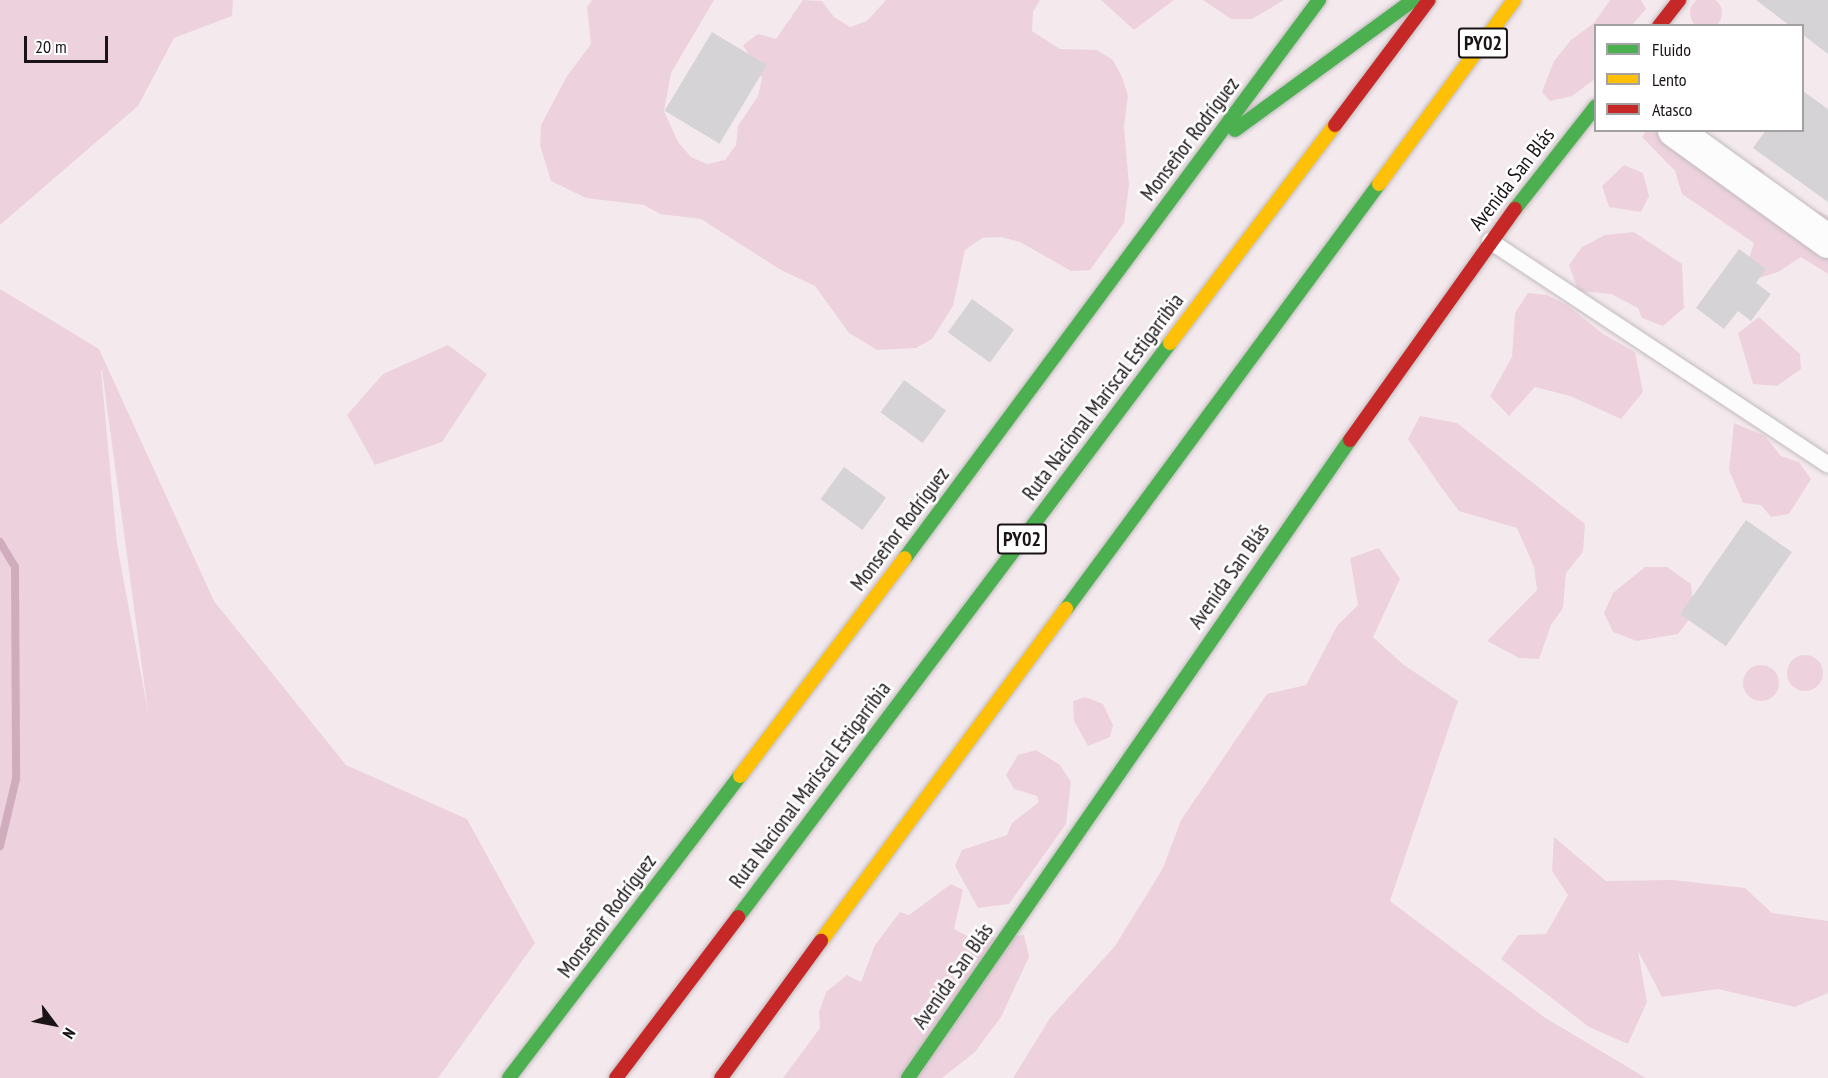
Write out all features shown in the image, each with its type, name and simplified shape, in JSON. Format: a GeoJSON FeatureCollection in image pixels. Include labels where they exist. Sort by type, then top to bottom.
{"type":"FeatureCollection","features":[{"type":"Feature","properties":{"kind":"main road","name":"Monseñor Rodríguez"},"geometry":{"type":"LineString","coordinates":[[509,1078],[830,658],[1319,0]]}},
{"type":"Feature","properties":{"kind":"main road"},"geometry":{"type":"LineString","coordinates":[[1208,150],[1413,0]]}},
{"type":"Feature","properties":{"kind":"main road","name":"Ruta Nacional Mariscal Estigarribia"},"geometry":{"type":"LineString","coordinates":[[616,1078],[1429,0]]}},
{"type":"Feature","properties":{"kind":"main road","name":"PY02"},"geometry":{"type":"LineString","coordinates":[[721,1078],[1514,0]]}},
{"type":"Feature","properties":{"kind":"main road"},"geometry":{"type":"LineString","coordinates":[[1489,35],[1528,0]]}},
{"type":"Feature","properties":{"kind":"main road"},"geometry":{"type":"LineString","coordinates":[[1661,24],[1679,0]]}},
{"type":"Feature","properties":{"kind":"main road","name":"Avenida San Blás"},"geometry":{"type":"LineString","coordinates":[[908,1078],[1490,241],[1594,109]]}},
{"type":"Feature","properties":{"kind":"street"},"geometry":{"type":"LineString","coordinates":[[1677,132],[1828,241]]}},
{"type":"Feature","properties":{"kind":"lane"},"geometry":{"type":"LineString","coordinates":[[1490,241],[1828,465]]}},
{"type":"Feature","properties":{"kind":"shaded area"},"geometry":{"type":"Polygon","coordinates":[[[1699,-1],[1713,-1],[1721,7],[1721,19],[1717,24],[1695,24],[1691,19],[1691,7],[1699,-1]]]}},
{"type":"Feature","properties":{"kind":"shaded area"},"geometry":{"type":"Polygon","coordinates":[[[0,0],[233,0],[232,16],[174,38],[138,106],[0,225],[0,0]]]}},
{"type":"Feature","properties":{"kind":"shaded area"},"geometry":{"type":"Polygon","coordinates":[[[592,0],[714,0],[671,73],[664,111],[678,142],[691,157],[707,164],[725,160],[736,145],[738,126],[758,96],[762,78],[743,45],[758,34],[776,39],[803,0],[822,1],[834,17],[850,27],[867,21],[886,0],[1040,0],[1033,12],[1032,31],[1060,49],[1097,50],[1113,60],[1122,77],[1128,96],[1124,126],[1129,185],[1124,223],[1090,270],[1071,271],[1020,242],[1001,237],[982,238],[965,250],[953,306],[932,339],[916,348],[877,350],[849,333],[815,286],[781,270],[701,219],[660,214],[644,205],[586,198],[551,181],[540,145],[541,125],[567,76],[591,44],[587,7],[592,0]]]}},
{"type":"Feature","properties":{"kind":"shaded area"},"geometry":{"type":"Polygon","coordinates":[[[1101,0],[1174,0],[1134,30],[1101,0]]]}},
{"type":"Feature","properties":{"kind":"shaded area"},"geometry":{"type":"Polygon","coordinates":[[[1203,0],[1284,0],[1252,19],[1231,19],[1203,0]]]}},
{"type":"Feature","properties":{"kind":"shaded area"},"geometry":{"type":"Polygon","coordinates":[[[1610,0],[1641,0],[1646,9],[1633,24],[1594,24],[1594,80],[1572,96],[1550,101],[1542,92],[1554,61],[1571,40],[1594,23],[1610,0]]]}},
{"type":"Feature","properties":{"kind":"shaded area"},"geometry":{"type":"Polygon","coordinates":[[[1645,132],[1697,132],[1715,149],[1762,169],[1773,191],[1828,216],[1828,274],[1801,257],[1778,272],[1759,278],[1744,274],[1754,243],[1682,194],[1675,171],[1642,137],[1645,132]]]}},
{"type":"Feature","properties":{"kind":"shaded area"},"geometry":{"type":"Polygon","coordinates":[[[1624,165],[1643,173],[1649,196],[1641,212],[1609,207],[1602,186],[1624,165]]]}},
{"type":"Feature","properties":{"kind":"shaded area"},"geometry":{"type":"Polygon","coordinates":[[[1634,232],[1682,264],[1684,308],[1663,326],[1642,318],[1638,308],[1611,294],[1578,291],[1569,265],[1582,247],[1605,235],[1634,232]]]}},
{"type":"Feature","properties":{"kind":"shaded area"},"geometry":{"type":"Polygon","coordinates":[[[0,289],[99,349],[214,601],[346,765],[467,819],[535,943],[438,1078],[0,1078],[0,289]],[[102,370],[117,544],[148,712],[102,370]]]}},
{"type":"Feature","properties":{"kind":"shaded area"},"geometry":{"type":"Polygon","coordinates":[[[1528,293],[1547,295],[1567,305],[1603,334],[1635,352],[1643,392],[1621,419],[1570,396],[1535,387],[1509,416],[1490,396],[1512,357],[1515,313],[1528,293]]]}},
{"type":"Feature","properties":{"kind":"shaded area"},"geometry":{"type":"Polygon","coordinates":[[[1759,317],[1800,354],[1801,369],[1777,386],[1753,384],[1738,333],[1759,317]]]}},
{"type":"Feature","properties":{"kind":"shaded area"},"geometry":{"type":"Polygon","coordinates":[[[448,345],[487,374],[442,442],[375,465],[347,415],[383,374],[448,345]]]}},
{"type":"Feature","properties":{"kind":"shaded area"},"geometry":{"type":"Polygon","coordinates":[[[1420,416],[1457,423],[1585,524],[1583,552],[1566,573],[1563,608],[1551,625],[1539,659],[1519,658],[1487,641],[1537,590],[1534,567],[1517,528],[1459,511],[1408,439],[1420,416]]]}},
{"type":"Feature","properties":{"kind":"shaded area"},"geometry":{"type":"Polygon","coordinates":[[[1734,423],[1765,436],[1781,456],[1799,462],[1811,479],[1789,514],[1771,517],[1761,505],[1743,503],[1729,470],[1734,423]]]}},
{"type":"Feature","properties":{"kind":"shaded area"},"geometry":{"type":"Polygon","coordinates":[[[1379,548],[1400,579],[1373,637],[1404,665],[1458,701],[1390,901],[1544,1017],[1646,1078],[1013,1078],[1050,1018],[1115,946],[1163,868],[1181,820],[1267,694],[1306,685],[1337,626],[1358,605],[1350,558],[1379,548]]]}},
{"type":"Feature","properties":{"kind":"shaded area"},"geometry":{"type":"Polygon","coordinates":[[[1645,567],[1667,567],[1691,584],[1694,613],[1678,634],[1637,641],[1613,632],[1604,613],[1613,593],[1645,567]]]}},
{"type":"Feature","properties":{"kind":"shaded area"},"geometry":{"type":"Polygon","coordinates":[[[1805,655],[1818,660],[1823,673],[1818,686],[1805,691],[1792,686],[1787,673],[1792,660],[1805,655]]]}},
{"type":"Feature","properties":{"kind":"shaded area"},"geometry":{"type":"Polygon","coordinates":[[[1761,665],[1773,671],[1779,683],[1773,695],[1761,701],[1749,695],[1743,683],[1749,671],[1761,665]]]}},
{"type":"Feature","properties":{"kind":"shaded area"},"geometry":{"type":"Polygon","coordinates":[[[1085,697],[1103,704],[1113,725],[1110,737],[1088,746],[1074,721],[1073,701],[1085,697]]]}},
{"type":"Feature","properties":{"kind":"shaded area"},"geometry":{"type":"Polygon","coordinates":[[[1036,750],[1060,765],[1071,782],[1066,824],[1009,904],[978,908],[955,866],[962,850],[1007,835],[1012,823],[1039,802],[1037,796],[1014,789],[1006,775],[1018,755],[1036,750]]]}},
{"type":"Feature","properties":{"kind":"shaded area"},"geometry":{"type":"Polygon","coordinates":[[[1554,837],[1606,881],[1673,880],[1745,888],[1772,913],[1828,921],[1828,993],[1795,1007],[1718,989],[1662,997],[1638,951],[1647,1002],[1628,1044],[1589,1027],[1501,959],[1518,935],[1546,934],[1568,895],[1552,871],[1554,837]]]}},
{"type":"Feature","properties":{"kind":"shaded area"},"geometry":{"type":"Polygon","coordinates":[[[951,884],[963,890],[954,929],[973,939],[1024,935],[1029,957],[1001,1017],[975,1052],[942,1078],[783,1078],[820,1028],[819,1012],[826,992],[847,975],[861,982],[875,945],[900,912],[909,915],[951,884]]]}},
{"type":"Feature","properties":{"kind":"building"},"geometry":{"type":"Polygon","coordinates":[[[1756,0],[1828,0],[1828,54],[1804,36],[1804,24],[1787,24],[1756,0]]]}},
{"type":"Feature","properties":{"kind":"building"},"geometry":{"type":"Polygon","coordinates":[[[712,32],[767,65],[719,144],[665,111],[712,32]]]}},
{"type":"Feature","properties":{"kind":"building"},"geometry":{"type":"Polygon","coordinates":[[[1804,92],[1828,109],[1828,202],[1753,148],[1765,132],[1804,132],[1804,92]]]}},
{"type":"Feature","properties":{"kind":"building"},"geometry":{"type":"Polygon","coordinates":[[[1739,249],[1766,269],[1756,283],[1771,294],[1751,321],[1738,311],[1724,329],[1696,308],[1739,249]]]}},
{"type":"Feature","properties":{"kind":"building"},"geometry":{"type":"Polygon","coordinates":[[[972,299],[1014,330],[990,363],[948,332],[972,299]]]}},
{"type":"Feature","properties":{"kind":"building"},"geometry":{"type":"Polygon","coordinates":[[[904,380],[946,411],[923,443],[880,412],[904,380]]]}},
{"type":"Feature","properties":{"kind":"building"},"geometry":{"type":"Polygon","coordinates":[[[844,467],[886,498],[863,530],[820,499],[844,467]]]}},
{"type":"Feature","properties":{"kind":"building"},"geometry":{"type":"Polygon","coordinates":[[[1746,520],[1792,552],[1726,646],[1680,614],[1746,520]]]}},
{"type":"Feature","properties":{"kind":"waterway"},"geometry":{"type":"LineString","coordinates":[[0,542],[15,567],[16,779],[0,846]]}},
{"type":"Feature","properties":{"kind":"traffic: fast"},"geometry":{"type":"LineString","coordinates":[[905,558],[1319,0]]}},
{"type":"Feature","properties":{"kind":"traffic: fast"},"geometry":{"type":"LineString","coordinates":[[1235,130],[1413,0]]}},
{"type":"Feature","properties":{"kind":"traffic: fast"},"geometry":{"type":"LineString","coordinates":[[1515,209],[1594,109]]}},
{"type":"Feature","properties":{"kind":"traffic: fast"},"geometry":{"type":"LineString","coordinates":[[1066,609],[1379,184]]}},
{"type":"Feature","properties":{"kind":"traffic: fast"},"geometry":{"type":"LineString","coordinates":[[738,917],[1170,343]]}},
{"type":"Feature","properties":{"kind":"traffic: fast"},"geometry":{"type":"LineString","coordinates":[[908,1078],[1350,440]]}},
{"type":"Feature","properties":{"kind":"traffic: fast"},"geometry":{"type":"LineString","coordinates":[[509,1078],[740,776]]}},
{"type":"Feature","properties":{"kind":"traffic: slow"},"geometry":{"type":"LineString","coordinates":[[1379,184],[1514,0]]}},
{"type":"Feature","properties":{"kind":"traffic: slow"},"geometry":{"type":"LineString","coordinates":[[1170,343],[1335,125]]}},
{"type":"Feature","properties":{"kind":"traffic: slow"},"geometry":{"type":"LineString","coordinates":[[740,776],[905,558]]}},
{"type":"Feature","properties":{"kind":"traffic: slow"},"geometry":{"type":"LineString","coordinates":[[821,941],[1066,609]]}},
{"type":"Feature","properties":{"kind":"traffic: jam"},"geometry":{"type":"LineString","coordinates":[[1335,125],[1429,0]]}},
{"type":"Feature","properties":{"kind":"traffic: jam"},"geometry":{"type":"LineString","coordinates":[[1661,24],[1679,0]]}},
{"type":"Feature","properties":{"kind":"traffic: jam"},"geometry":{"type":"LineString","coordinates":[[1350,440],[1515,209]]}},
{"type":"Feature","properties":{"kind":"traffic: jam"},"geometry":{"type":"LineString","coordinates":[[616,1078],[738,917]]}},
{"type":"Feature","properties":{"kind":"traffic: jam"},"geometry":{"type":"LineString","coordinates":[[721,1078],[821,941]]}}]}
